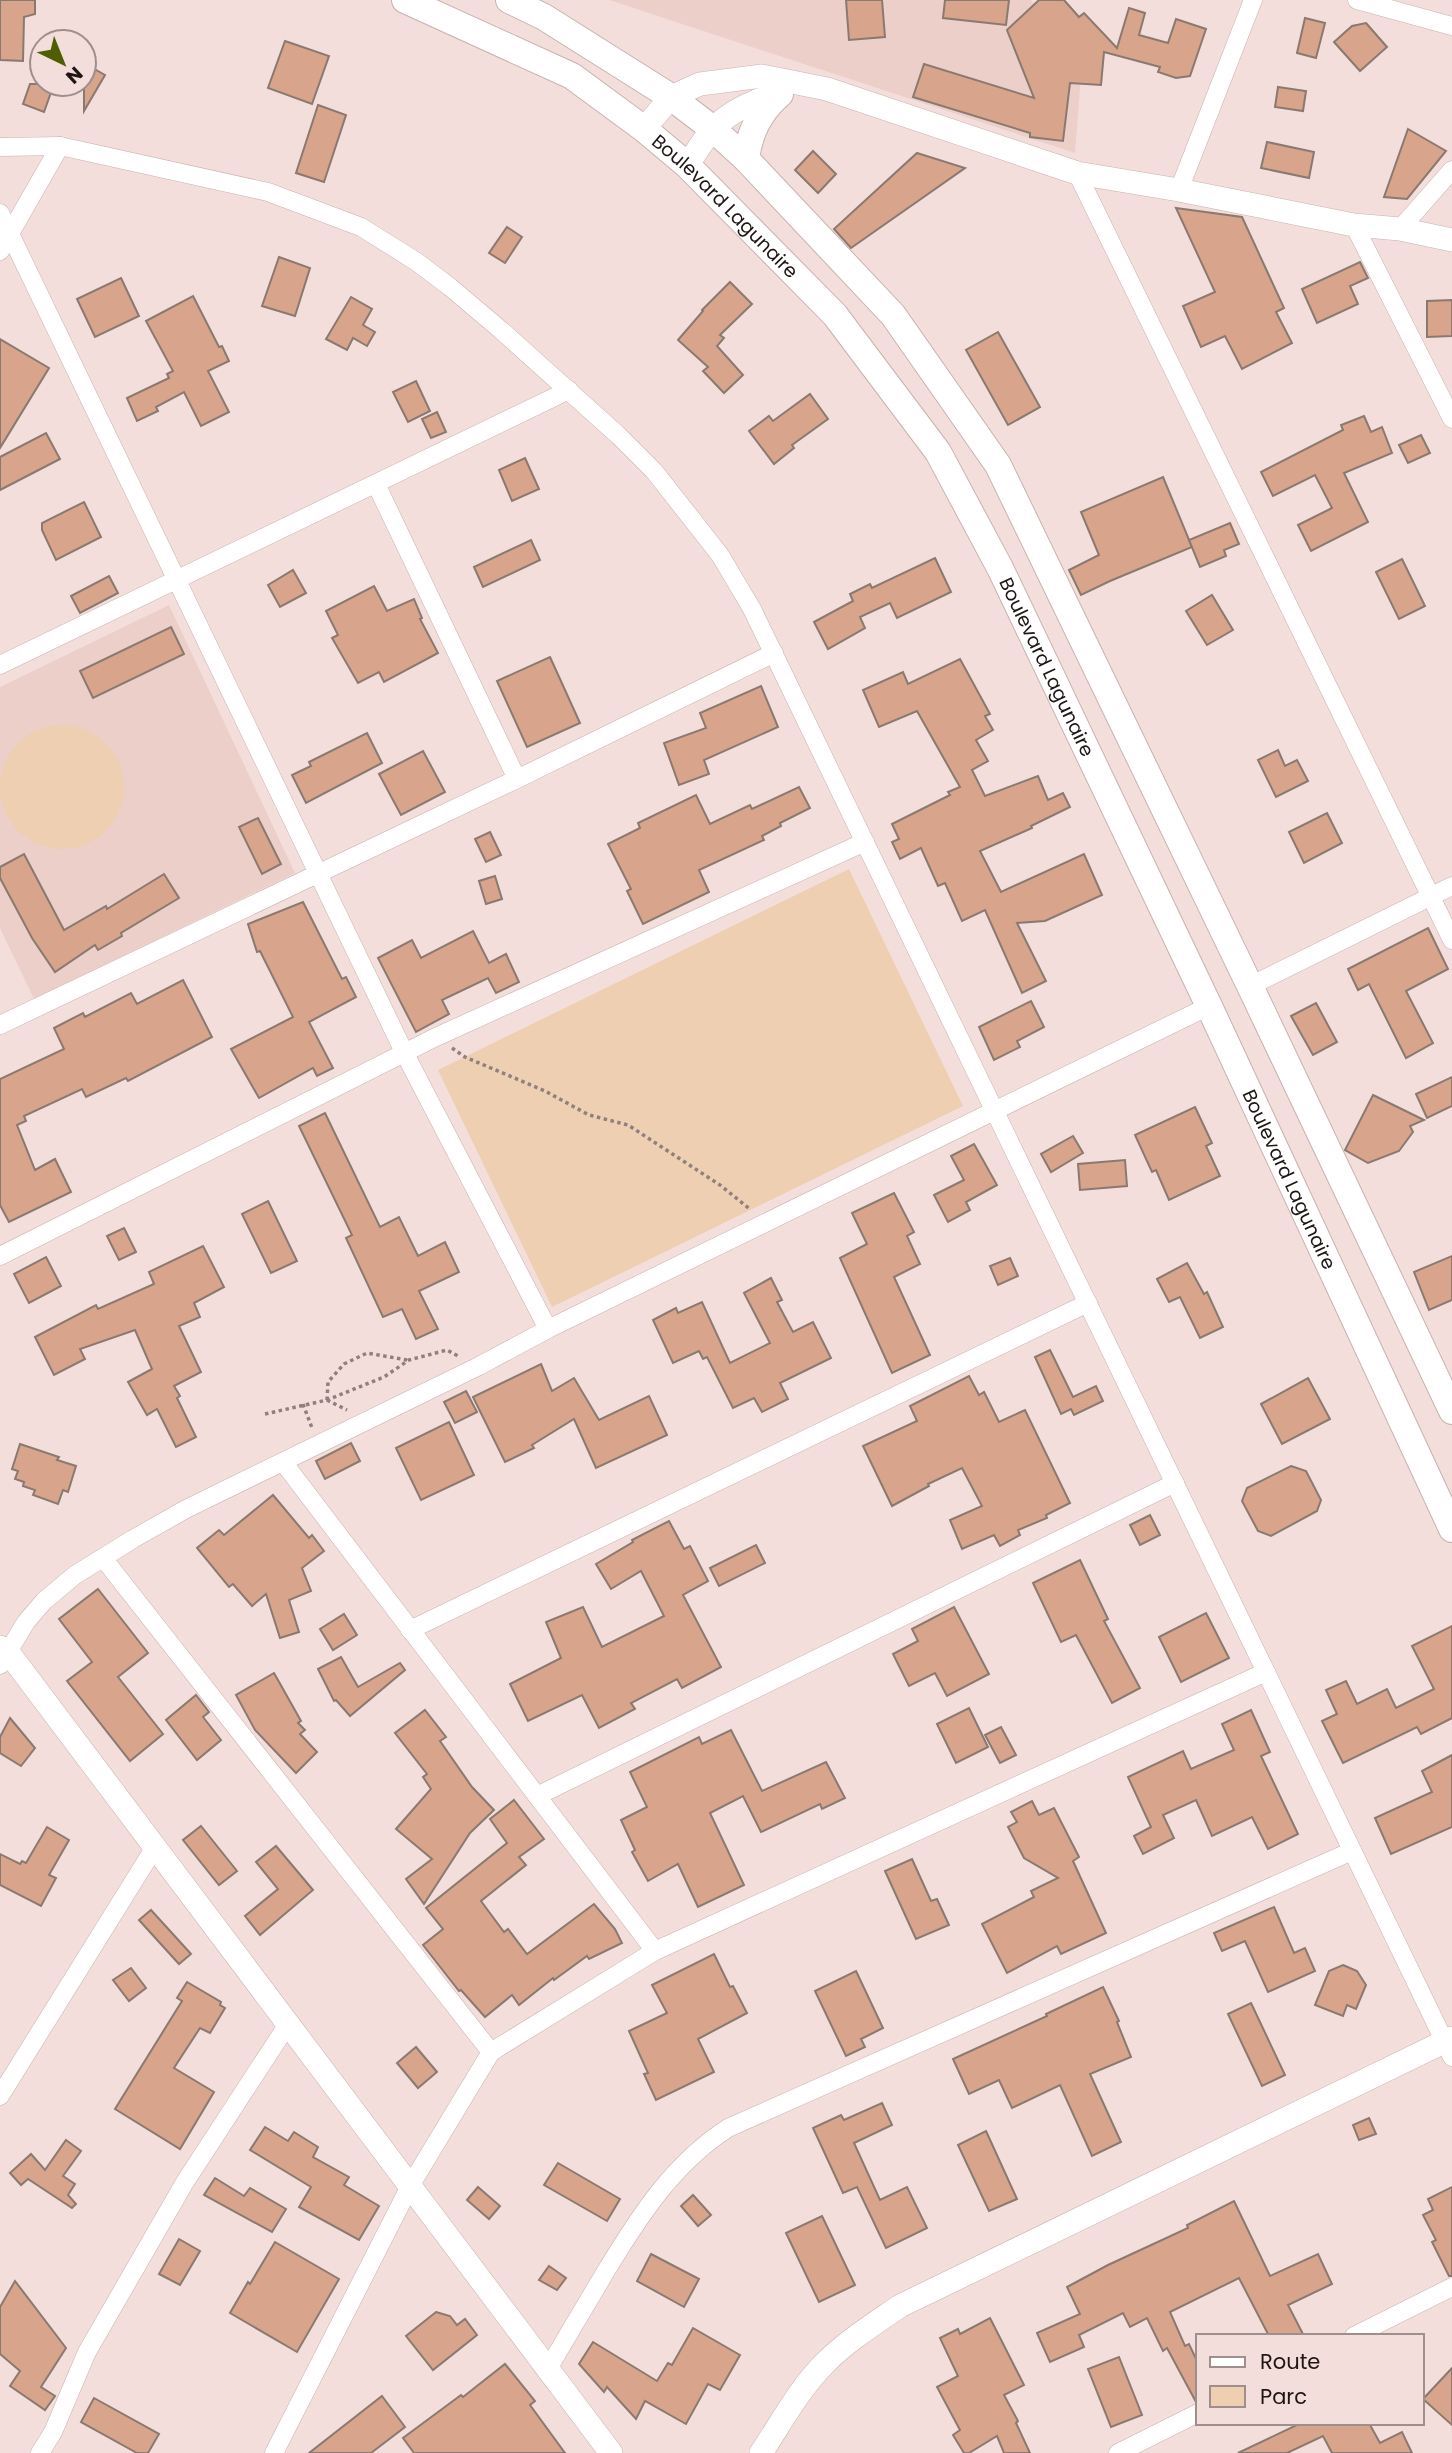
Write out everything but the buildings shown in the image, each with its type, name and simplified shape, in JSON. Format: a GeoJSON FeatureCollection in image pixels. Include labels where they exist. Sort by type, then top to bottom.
{"type":"FeatureCollection","features":[{"type":"Feature","properties":{"kind":"main road","name":"Boulevard Lagunaire"},"geometry":{"type":"LineString","coordinates":[[405,0],[572,76],[644,129],[687,165],[835,315],[938,452],[1000,568],[1209,1006],[1452,1529]]}},
{"type":"Feature","properties":{"kind":"main road"},"geometry":{"type":"LineString","coordinates":[[509,0],[544,17],[671,97],[746,159],[893,315],[998,466],[1452,1410]]}},
{"type":"Feature","properties":{"kind":"main road"},"geometry":{"type":"LineString","coordinates":[[746,159],[754,128],[769,104],[780,94]]}},
{"type":"Feature","properties":{"kind":"street"},"geometry":{"type":"LineString","coordinates":[[1179,190],[1253,0]]}},
{"type":"Feature","properties":{"kind":"street"},"geometry":{"type":"LineString","coordinates":[[1357,0],[1452,26]]}},
{"type":"Feature","properties":{"kind":"street"},"geometry":{"type":"LineString","coordinates":[[644,129],[671,97],[700,84],[762,76],[827,89],[1077,173],[1179,190],[1354,225],[1401,229],[1452,240]]}},
{"type":"Feature","properties":{"kind":"street"},"geometry":{"type":"LineString","coordinates":[[687,165],[713,129],[727,117],[769,95],[788,93],[891,111]]}},
{"type":"Feature","properties":{"kind":"street"},"geometry":{"type":"LineString","coordinates":[[0,147],[60,146],[268,192],[361,227],[439,279],[569,390],[654,471],[720,555],[774,653],[1352,1851],[1449,2045],[900,2306],[825,2363],[803,2389],[761,2453]]}},
{"type":"Feature","properties":{"kind":"street"},"geometry":{"type":"LineString","coordinates":[[0,251],[60,146]]}},
{"type":"Feature","properties":{"kind":"street"},"geometry":{"type":"LineString","coordinates":[[1401,229],[1452,170]]}},
{"type":"Feature","properties":{"kind":"street"},"geometry":{"type":"LineString","coordinates":[[1077,173],[1452,940]]}},
{"type":"Feature","properties":{"kind":"street"},"geometry":{"type":"LineString","coordinates":[[0,213],[405,1054],[548,1329]]}},
{"type":"Feature","properties":{"kind":"street"},"geometry":{"type":"LineString","coordinates":[[1354,225],[1452,419]]}},
{"type":"Feature","properties":{"kind":"street"},"geometry":{"type":"LineString","coordinates":[[0,665],[569,390]]}},
{"type":"Feature","properties":{"kind":"street"},"geometry":{"type":"LineString","coordinates":[[376,484],[517,779]]}},
{"type":"Feature","properties":{"kind":"street"},"geometry":{"type":"LineString","coordinates":[[0,1025],[517,779],[774,653]]}},
{"type":"Feature","properties":{"kind":"street"},"geometry":{"type":"LineString","coordinates":[[0,1256],[436,1037],[865,842]]}},
{"type":"Feature","properties":{"kind":"street"},"geometry":{"type":"LineString","coordinates":[[1250,986],[1452,886]]}},
{"type":"Feature","properties":{"kind":"street"},"geometry":{"type":"LineString","coordinates":[[611,2453],[155,1847],[3,1655],[44,1601],[75,1576],[186,1510],[479,1366],[548,1329],[1209,1006]]}},
{"type":"Feature","properties":{"kind":"street"},"geometry":{"type":"LineString","coordinates":[[410,1630],[1088,1303]]}},
{"type":"Feature","properties":{"kind":"street"},"geometry":{"type":"LineString","coordinates":[[283,1462],[654,1951]]}},
{"type":"Feature","properties":{"kind":"street"},"geometry":{"type":"LineString","coordinates":[[537,1796],[1175,1483]]}},
{"type":"Feature","properties":{"kind":"street"},"geometry":{"type":"LineString","coordinates":[[103,1558],[491,2052]]}},
{"type":"Feature","properties":{"kind":"street"},"geometry":{"type":"LineString","coordinates":[[274,2453],[410,2186],[491,2052],[654,1951],[1266,1672]]}},
{"type":"Feature","properties":{"kind":"street"},"geometry":{"type":"LineString","coordinates":[[0,2096],[155,1847]]}},
{"type":"Feature","properties":{"kind":"street"},"geometry":{"type":"LineString","coordinates":[[548,2368],[637,2219],[679,2167],[703,2144],[720,2134],[1352,1851]]}},
{"type":"Feature","properties":{"kind":"street"},"geometry":{"type":"LineString","coordinates":[[40,2453],[53,2432],[87,2353],[172,2205],[288,2024]]}},
{"type":"Feature","properties":{"kind":"street"},"geometry":{"type":"LineString","coordinates":[[1358,2334],[1452,2287]]}},
{"type":"Feature","properties":{"kind":"street"},"geometry":{"type":"LineString","coordinates":[[1118,2453],[1196,2414]]}},
{"type":"Feature","properties":{"kind":"path"},"geometry":{"type":"LineString","coordinates":[[436,1037],[465,1057],[545,1091],[589,1115],[628,1125],[720,1185],[766,1223]]}},
{"type":"Feature","properties":{"kind":"path"},"geometry":{"type":"LineString","coordinates":[[265,1415],[327,1400],[384,1377],[409,1360],[447,1350],[479,1366]]}},
{"type":"Feature","properties":{"kind":"path"},"geometry":{"type":"LineString","coordinates":[[327,1400],[328,1382],[344,1364],[367,1353],[409,1360]]}},
{"type":"Feature","properties":{"kind":"path"},"geometry":{"type":"LineString","coordinates":[[303,1404],[318,1443]]}},
{"type":"Feature","properties":{"kind":"shaded area"},"geometry":{"type":"Polygon","coordinates":[[[609,0],[1031,0],[1081,76],[1075,153],[609,0]]]}},
{"type":"Feature","properties":{"kind":"shaded area"},"geometry":{"type":"Polygon","coordinates":[[[169,605],[295,873],[34,999],[0,928],[0,687],[169,605]]]}},
{"type":"Feature","properties":{"kind":"green space"},"geometry":{"type":"Polygon","coordinates":[[[62,725],[86,729],[106,743],[120,763],[124,787],[120,811],[106,831],[86,845],[62,849],[38,845],[18,831],[4,811],[0,787],[4,763],[18,743],[38,729],[62,725]]]}},
{"type":"Feature","properties":{"kind":"green space"},"geometry":{"type":"Polygon","coordinates":[[[849,869],[963,1106],[552,1307],[438,1070],[849,869]]]}}]}
